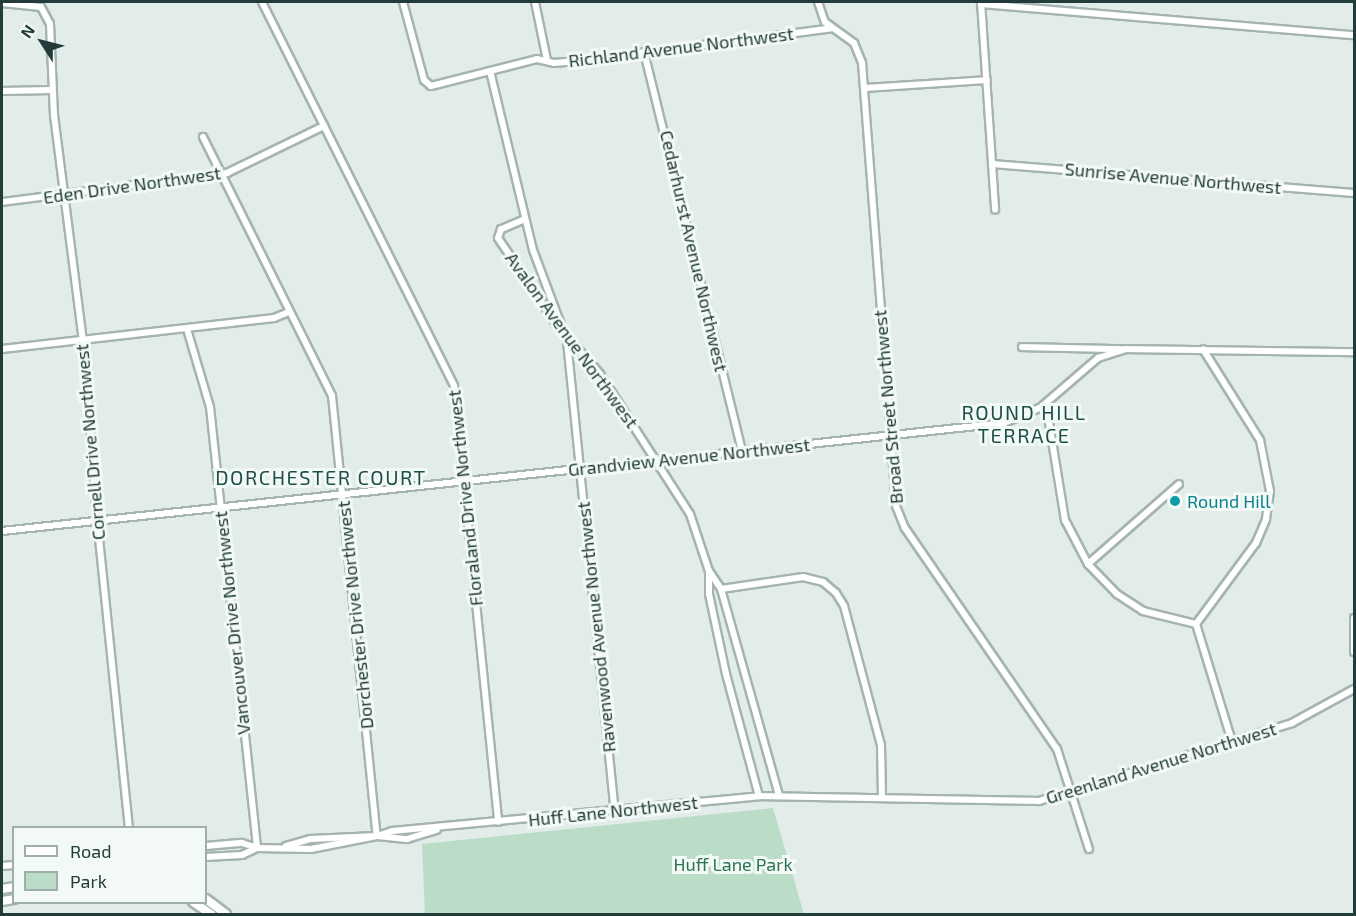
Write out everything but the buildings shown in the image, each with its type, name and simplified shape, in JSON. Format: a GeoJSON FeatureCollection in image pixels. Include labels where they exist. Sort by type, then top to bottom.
{"type":"FeatureCollection","features":[{"type":"Feature","properties":{"kind":"main road"},"geometry":{"type":"LineString","coordinates":[[207,899],[226,915]]}},
{"type":"Feature","properties":{"kind":"main road"},"geometry":{"type":"LineString","coordinates":[[194,904],[211,915]]}},
{"type":"Feature","properties":{"kind":"street","name":"Floraland Drive Northwest"},"geometry":{"type":"LineString","coordinates":[[262,2],[451,377],[464,481],[498,822]]}},
{"type":"Feature","properties":{"kind":"street","name":"Richland Avenue Northwest"},"geometry":{"type":"LineString","coordinates":[[403,2],[427,85],[537,59],[554,63],[832,28]]}},
{"type":"Feature","properties":{"kind":"street"},"geometry":{"type":"LineString","coordinates":[[535,2],[547,60]]}},
{"type":"Feature","properties":{"kind":"street","name":"Broad Street Northwest"},"geometry":{"type":"LineString","coordinates":[[818,2],[821,16],[858,49],[864,88],[888,435],[900,517],[1057,749],[1074,792],[1089,849]]}},
{"type":"Feature","properties":{"kind":"street","name":"Cornell Drive Northwest"},"geometry":{"type":"LineString","coordinates":[[2,3],[25,3],[44,10],[51,24],[52,90],[82,342],[97,519],[129,826]]}},
{"type":"Feature","properties":{"kind":"street"},"geometry":{"type":"LineString","coordinates":[[995,210],[981,3],[1354,35]]}},
{"type":"Feature","properties":{"kind":"street","name":"Cedarhurst Avenue Northwest"},"geometry":{"type":"LineString","coordinates":[[644,52],[742,451]]}},
{"type":"Feature","properties":{"kind":"street"},"geometry":{"type":"LineString","coordinates":[[490,71],[525,219],[566,335]]}},
{"type":"Feature","properties":{"kind":"street"},"geometry":{"type":"LineString","coordinates":[[864,88],[987,80]]}},
{"type":"Feature","properties":{"kind":"street"},"geometry":{"type":"LineString","coordinates":[[2,91],[52,90]]}},
{"type":"Feature","properties":{"kind":"street","name":"Eden Drive Northwest"},"geometry":{"type":"LineString","coordinates":[[2,202],[220,175],[284,148],[324,126]]}},
{"type":"Feature","properties":{"kind":"street","name":"Dorchester Drive Northwest"},"geometry":{"type":"LineString","coordinates":[[203,137],[332,396],[377,836]]}},
{"type":"Feature","properties":{"kind":"street","name":"Sunrise Avenue Northwest"},"geometry":{"type":"LineString","coordinates":[[992,164],[1354,193]]}},
{"type":"Feature","properties":{"kind":"street","name":"Avalon Avenue Northwest"},"geometry":{"type":"LineString","coordinates":[[525,219],[501,229],[498,238],[566,335],[600,374],[690,514],[709,571],[721,589],[779,795]]}},
{"type":"Feature","properties":{"kind":"street"},"geometry":{"type":"LineString","coordinates":[[2,349],[82,342],[274,318],[289,312]]}},
{"type":"Feature","properties":{"kind":"street","name":"Vancouver Drive Northwest"},"geometry":{"type":"LineString","coordinates":[[187,328],[210,407],[257,848]]}},
{"type":"Feature","properties":{"kind":"street","name":"Ravenwood Avenue Northwest"},"geometry":{"type":"LineString","coordinates":[[566,335],[615,811]]}},
{"type":"Feature","properties":{"kind":"street"},"geometry":{"type":"LineString","coordinates":[[1022,347],[1094,345],[1125,350]]}},
{"type":"Feature","properties":{"kind":"street","name":"Grandview Avenue Northwest"},"geometry":{"type":"LineString","coordinates":[[2,531],[1004,423],[1046,404],[1090,363],[1125,350],[1354,352]]}},
{"type":"Feature","properties":{"kind":"street"},"geometry":{"type":"LineString","coordinates":[[1196,624],[1257,543],[1266,519],[1270,491],[1260,440],[1203,350]]}},
{"type":"Feature","properties":{"kind":"street"},"geometry":{"type":"LineString","coordinates":[[1046,404],[1065,520],[1088,564],[1117,594],[1143,611],[1196,624]]}},
{"type":"Feature","properties":{"kind":"street"},"geometry":{"type":"LineString","coordinates":[[1088,564],[1179,484]]}},
{"type":"Feature","properties":{"kind":"street","name":"Avalon Avenue Northwest"},"geometry":{"type":"LineString","coordinates":[[709,571],[709,594],[726,674],[759,796]]}},
{"type":"Feature","properties":{"kind":"street"},"geometry":{"type":"LineString","coordinates":[[721,589],[803,577],[823,582],[836,593],[844,606],[881,745],[882,798]]}},
{"type":"Feature","properties":{"kind":"street"},"geometry":{"type":"LineString","coordinates":[[1354,618],[1354,652]]}},
{"type":"Feature","properties":{"kind":"street"},"geometry":{"type":"LineString","coordinates":[[1196,624],[1232,742]]}},
{"type":"Feature","properties":{"kind":"street","name":"Greenland Avenue Northwest"},"geometry":{"type":"LineString","coordinates":[[779,795],[1022,802],[1074,792],[1312,715],[1354,689]]}},
{"type":"Feature","properties":{"kind":"street","name":"Huff Lane Northwest"},"geometry":{"type":"LineString","coordinates":[[207,857],[242,855],[257,848],[286,846],[310,839],[377,836],[392,831],[779,795]]}},
{"type":"Feature","properties":{"kind":"street","name":"Huff Lane Northwest"},"geometry":{"type":"LineString","coordinates":[[207,846],[242,843],[257,848]]}},
{"type":"Feature","properties":{"kind":"green space","name":"Huff Lane Park"},"geometry":{"type":"Polygon","coordinates":[[[773,808],[804,914],[425,914],[422,844],[773,808]]]}},
{"type":"Feature","properties":{"kind":"place","name":"Round Hill"},"geometry":{"type":"Point","coordinates":[1175,501]}},
{"type":"Feature","properties":{"kind":"district","name":"ROUND HILL TERRACE"},"geometry":{"type":"Point","coordinates":[1024,424]}},
{"type":"Feature","properties":{"kind":"district","name":"DORCHESTER COURT"},"geometry":{"type":"Point","coordinates":[321,477]}}]}
